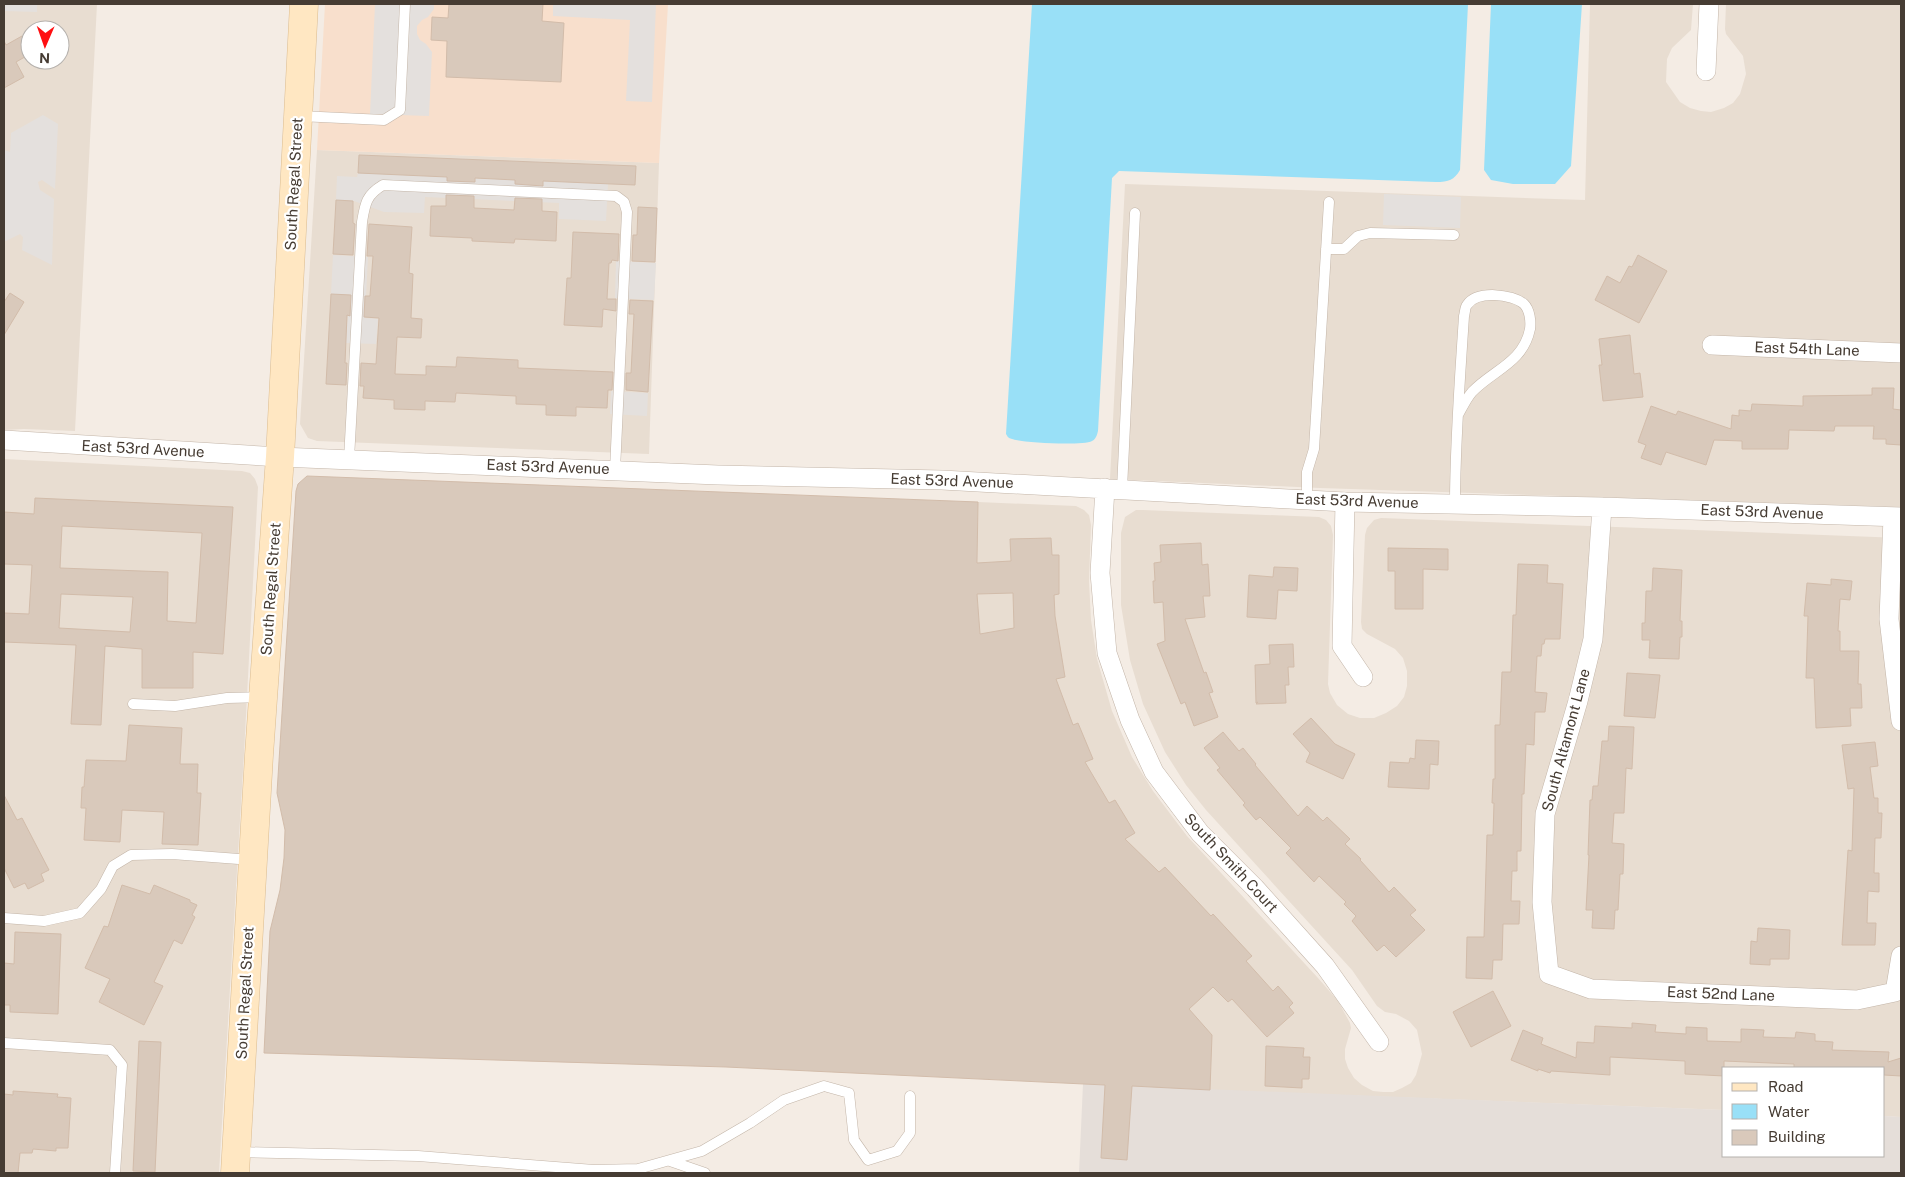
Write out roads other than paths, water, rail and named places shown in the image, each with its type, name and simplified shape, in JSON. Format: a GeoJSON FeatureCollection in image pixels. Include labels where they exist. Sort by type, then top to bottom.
{"type":"FeatureCollection","features":[{"type":"Feature","properties":{"kind":"main road","name":"South Regal Street"},"geometry":{"type":"LineString","coordinates":[[236,1163],[263,697],[280,457],[304,4]]}},
{"type":"Feature","properties":{"kind":"street"},"geometry":{"type":"LineString","coordinates":[[1706,71],[1709,4]]}},
{"type":"Feature","properties":{"kind":"street","name":"East 54th Lane"},"geometry":{"type":"LineString","coordinates":[[1712,346],[1901,353]]}},
{"type":"Feature","properties":{"kind":"street","name":"East 53rd Avenue"},"geometry":{"type":"LineString","coordinates":[[4,440],[280,457],[718,475],[942,480],[1345,502],[1602,507],[1897,517]]}},
{"type":"Feature","properties":{"kind":"street","name":"South Smith Court"},"geometry":{"type":"LineString","coordinates":[[1114,488],[1100,573],[1107,653],[1130,720],[1154,772],[1200,832],[1255,888],[1325,966],[1379,1042]]}},
{"type":"Feature","properties":{"kind":"street"},"geometry":{"type":"LineString","coordinates":[[1345,502],[1342,646],[1363,677]]}},
{"type":"Feature","properties":{"kind":"street","name":"South Altamont Lane"},"geometry":{"type":"LineString","coordinates":[[1549,974],[1542,902],[1545,814],[1578,701],[1593,639],[1602,507]]}},
{"type":"Feature","properties":{"kind":"street"},"geometry":{"type":"LineString","coordinates":[[1897,517],[1889,619],[1901,721]]}},
{"type":"Feature","properties":{"kind":"street","name":"East 52nd Lane"},"geometry":{"type":"LineString","coordinates":[[1549,974],[1591,989],[1857,1000],[1895,992],[1901,956]]}},
{"type":"Feature","properties":{"kind":"lane"},"geometry":{"type":"LineString","coordinates":[[298,116],[384,120],[400,110],[406,4]]}},
{"type":"Feature","properties":{"kind":"lane"},"geometry":{"type":"LineString","coordinates":[[349,459],[362,222],[365,206],[372,192],[383,185],[616,196],[624,202],[627,212],[616,470]]}},
{"type":"Feature","properties":{"kind":"lane"},"geometry":{"type":"LineString","coordinates":[[1306,499],[1307,472],[1314,449],[1329,202]]}},
{"type":"Feature","properties":{"kind":"lane"},"geometry":{"type":"LineString","coordinates":[[1114,488],[1135,214]]}},
{"type":"Feature","properties":{"kind":"lane"},"geometry":{"type":"LineString","coordinates":[[1326,249],[1344,249],[1358,236],[1370,233],[1454,235]]}},
{"type":"Feature","properties":{"kind":"lane"},"geometry":{"type":"LineString","coordinates":[[1455,504],[1458,415],[1464,316],[1467,304],[1478,297],[1492,296],[1515,299],[1526,305],[1530,316],[1530,329],[1523,348],[1511,363],[1486,378],[1470,394],[1458,415]]}},
{"type":"Feature","properties":{"kind":"lane"},"geometry":{"type":"LineString","coordinates":[[133,704],[175,706],[227,698],[263,697]]}},
{"type":"Feature","properties":{"kind":"lane"},"geometry":{"type":"LineString","coordinates":[[4,918],[44,921],[80,913],[101,889],[113,866],[131,855],[172,854],[253,860]]}},
{"type":"Feature","properties":{"kind":"lane"},"geometry":{"type":"LineString","coordinates":[[4,1044],[110,1050],[117,1056],[122,1065],[115,1173]]}},
{"type":"Feature","properties":{"kind":"lane"},"geometry":{"type":"LineString","coordinates":[[236,1163],[418,1156],[594,1170],[638,1169],[702,1151],[750,1123],[784,1100],[824,1086],[849,1093],[854,1140],[868,1160],[897,1151],[910,1133],[910,1096]]}},
{"type":"Feature","properties":{"kind":"lane"},"geometry":{"type":"LineString","coordinates":[[670,1160],[705,1173]]}},
{"type":"Feature","properties":{"kind":"water"},"geometry":{"type":"Polygon","coordinates":[[[1032,4],[1468,4],[1460,170],[1451,180],[1444,182],[1119,171],[1112,178],[1097,435],[1092,441],[1086,443],[1065,444],[1011,439],[1006,434],[1032,4]]]}},
{"type":"Feature","properties":{"kind":"water"},"geometry":{"type":"Polygon","coordinates":[[[1491,4],[1582,4],[1571,166],[1555,184],[1513,184],[1491,180],[1484,170],[1491,4]]]}}]}
